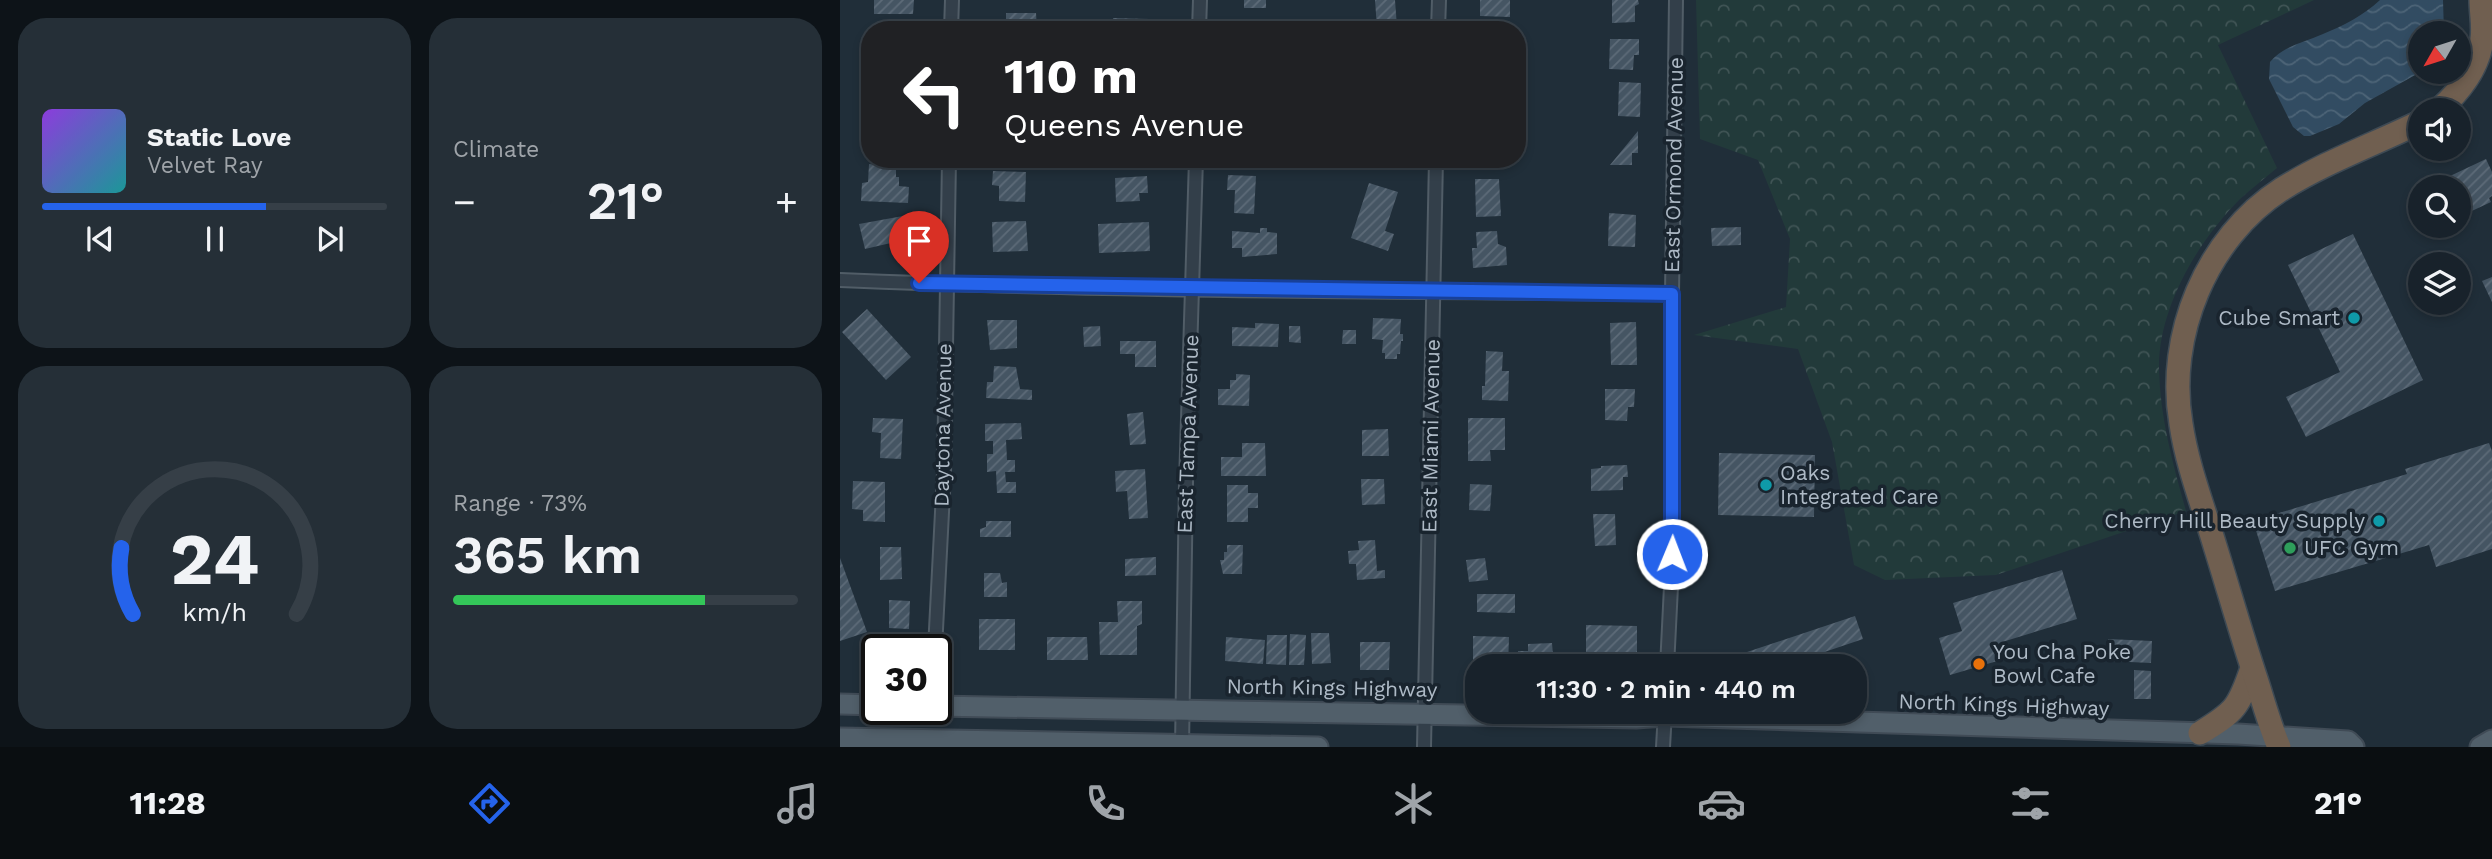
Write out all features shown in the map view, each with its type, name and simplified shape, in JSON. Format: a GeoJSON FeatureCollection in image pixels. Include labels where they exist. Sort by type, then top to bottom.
{"type":"FeatureCollection","features":[{"type":"Feature","properties":{"kind":"highway"},"geometry":{"type":"LineString","coordinates":[[2451,98],[2463,85],[2474,64],[2482,38],[2481,0]]}},
{"type":"Feature","properties":{"kind":"highway"},"geometry":{"type":"LineString","coordinates":[[2277,742],[2185,446],[2180,423],[2178,364],[2193,303],[2227,241],[2264,203],[2306,176],[2408,128]]}},
{"type":"Feature","properties":{"kind":"highway"},"geometry":{"type":"LineString","coordinates":[[2200,733],[2232,712],[2242,696],[2252,668]]}},
{"type":"Feature","properties":{"kind":"main road"},"geometry":{"type":"LineString","coordinates":[[840,704],[861,705]]}},
{"type":"Feature","properties":{"kind":"main road","name":"North Kings Highway"},"geometry":{"type":"LineString","coordinates":[[952,706],[1465,714]]}},
{"type":"Feature","properties":{"kind":"main road","name":"North Kings Highway"},"geometry":{"type":"LineString","coordinates":[[1867,721],[2200,733],[2277,742],[2348,741],[2354,747]]}},
{"type":"Feature","properties":{"kind":"main road"},"geometry":{"type":"LineString","coordinates":[[840,738],[1318,747]]}},
{"type":"Feature","properties":{"kind":"main road"},"geometry":{"type":"LineString","coordinates":[[2480,747],[2492,740]]}},
{"type":"Feature","properties":{"kind":"street"},"geometry":{"type":"LineString","coordinates":[[951,21],[952,0]]}},
{"type":"Feature","properties":{"kind":"street"},"geometry":{"type":"LineString","coordinates":[[1199,21],[1200,0]]}},
{"type":"Feature","properties":{"kind":"street"},"geometry":{"type":"LineString","coordinates":[[1438,21],[1439,0]]}},
{"type":"Feature","properties":{"kind":"street","name":"East Ormond Avenue"},"geometry":{"type":"LineString","coordinates":[[1668,654],[1673,546],[1675,0]]}},
{"type":"Feature","properties":{"kind":"street","name":"Daytona Avenue"},"geometry":{"type":"LineString","coordinates":[[936,634],[944,472],[949,168]]}},
{"type":"Feature","properties":{"kind":"street","name":"East Tampa Avenue"},"geometry":{"type":"LineString","coordinates":[[1182,746],[1186,483],[1196,168]]}},
{"type":"Feature","properties":{"kind":"street","name":"East Miami Avenue"},"geometry":{"type":"LineString","coordinates":[[1424,747],[1436,168]]}},
{"type":"Feature","properties":{"kind":"street"},"geometry":{"type":"LineString","coordinates":[[840,280],[1192,289],[1672,294]]}},
{"type":"Feature","properties":{"kind":"street"},"geometry":{"type":"LineString","coordinates":[[1663,747],[1664,724]]}},
{"type":"Feature","properties":{"kind":"green space"},"geometry":{"type":"Polygon","coordinates":[[[1696,0],[2314,0],[2218,45],[2277,168],[2240,199],[2209,235],[2183,277],[2165,323],[2159,369],[2162,405],[2186,511],[1996,575],[1885,580],[1854,565],[1832,442],[1798,349],[1694,335],[1786,307],[1790,239],[1758,160],[1700,139],[1696,0]]]}},
{"type":"Feature","properties":{"kind":"water"},"geometry":{"type":"Polygon","coordinates":[[[2380,0],[2443,0],[2444,21],[2408,21],[2408,79],[2365,103],[2339,124],[2304,136],[2293,127],[2269,79],[2270,62],[2288,48],[2331,31],[2367,11],[2380,0]]]}},
{"type":"Feature","properties":{"kind":"building"},"geometry":{"type":"Polygon","coordinates":[[[874,0],[914,0],[913,14],[874,14],[874,0]]]}},
{"type":"Feature","properties":{"kind":"building"},"geometry":{"type":"Polygon","coordinates":[[[1244,0],[1266,0],[1266,8],[1244,8],[1244,0]]]}},
{"type":"Feature","properties":{"kind":"building"},"geometry":{"type":"Polygon","coordinates":[[[1375,0],[1395,0],[1397,21],[1376,21],[1375,0]]]}},
{"type":"Feature","properties":{"kind":"building"},"geometry":{"type":"Polygon","coordinates":[[[1480,0],[1510,0],[1510,17],[1480,16],[1480,0]]]}},
{"type":"Feature","properties":{"kind":"building"},"geometry":{"type":"Polygon","coordinates":[[[1612,0],[1638,0],[1639,4],[1635,6],[1635,22],[1612,23],[1612,0]]]}},
{"type":"Feature","properties":{"kind":"building"},"geometry":{"type":"Polygon","coordinates":[[[1006,13],[1036,13],[1036,21],[1006,21],[1006,13]]]}},
{"type":"Feature","properties":{"kind":"building"},"geometry":{"type":"Polygon","coordinates":[[[1113,18],[1149,19],[1149,21],[1113,21],[1113,18]]]}},
{"type":"Feature","properties":{"kind":"building"},"geometry":{"type":"Polygon","coordinates":[[[1610,39],[1639,39],[1639,55],[1634,55],[1633,70],[1609,69],[1610,39]]]}},
{"type":"Feature","properties":{"kind":"building"},"geometry":{"type":"Polygon","coordinates":[[[1619,82],[1641,83],[1640,117],[1618,116],[1619,82]]]}},
{"type":"Feature","properties":{"kind":"building"},"geometry":{"type":"Polygon","coordinates":[[[1638,131],[1638,153],[1632,153],[1632,165],[1610,165],[1638,131]]]}},
{"type":"Feature","properties":{"kind":"building"},"geometry":{"type":"Polygon","coordinates":[[[2486,159],[2492,172],[2492,196],[2489,198],[2491,202],[2471,211],[2471,175],[2452,175],[2486,159]]]}},
{"type":"Feature","properties":{"kind":"building"},"geometry":{"type":"Polygon","coordinates":[[[869,168],[896,168],[899,186],[909,187],[908,203],[861,201],[862,183],[868,182],[869,168]]]}},
{"type":"Feature","properties":{"kind":"building"},"geometry":{"type":"Polygon","coordinates":[[[993,171],[1026,172],[1025,202],[999,201],[999,186],[992,185],[993,171]]]}},
{"type":"Feature","properties":{"kind":"building"},"geometry":{"type":"Polygon","coordinates":[[[1228,175],[1256,176],[1254,214],[1234,213],[1235,190],[1227,190],[1228,175]]]}},
{"type":"Feature","properties":{"kind":"building"},"geometry":{"type":"Polygon","coordinates":[[[1147,176],[1148,193],[1139,193],[1140,201],[1116,202],[1115,178],[1147,176]]]}},
{"type":"Feature","properties":{"kind":"building"},"geometry":{"type":"Polygon","coordinates":[[[1475,179],[1499,179],[1501,216],[1476,217],[1475,179]]]}},
{"type":"Feature","properties":{"kind":"building"},"geometry":{"type":"Polygon","coordinates":[[[1369,183],[1398,192],[1385,231],[1394,234],[1388,251],[1351,238],[1369,183]]]}},
{"type":"Feature","properties":{"kind":"building"},"geometry":{"type":"Polygon","coordinates":[[[1609,213],[1636,215],[1635,247],[1608,246],[1609,213]]]}},
{"type":"Feature","properties":{"kind":"building"},"geometry":{"type":"Polygon","coordinates":[[[903,216],[908,239],[865,249],[859,224],[903,216]]]}},
{"type":"Feature","properties":{"kind":"building"},"geometry":{"type":"Polygon","coordinates":[[[1026,221],[1028,251],[993,252],[992,222],[1026,221]]]}},
{"type":"Feature","properties":{"kind":"building"},"geometry":{"type":"Polygon","coordinates":[[[1149,222],[1150,251],[1099,253],[1098,224],[1149,222]]]}},
{"type":"Feature","properties":{"kind":"building"},"geometry":{"type":"Polygon","coordinates":[[[1741,227],[1741,245],[1712,246],[1711,228],[1741,227]]]}},
{"type":"Feature","properties":{"kind":"building"},"geometry":{"type":"Polygon","coordinates":[[[1260,228],[1277,233],[1277,254],[1242,257],[1242,248],[1232,248],[1232,231],[1260,233],[1260,228]]]}},
{"type":"Feature","properties":{"kind":"building"},"geometry":{"type":"Polygon","coordinates":[[[1497,231],[1498,244],[1506,247],[1507,265],[1473,268],[1472,248],[1477,248],[1476,232],[1497,231]]]}},
{"type":"Feature","properties":{"kind":"building","name":"Cube Smart"},"geometry":{"type":"Polygon","coordinates":[[[2353,234],[2423,380],[2306,437],[2286,397],[2340,372],[2288,265],[2353,234]]]}},
{"type":"Feature","properties":{"kind":"building"},"geometry":{"type":"Polygon","coordinates":[[[2492,277],[2492,302],[2482,281],[2492,277]]]}},
{"type":"Feature","properties":{"kind":"building"},"geometry":{"type":"Polygon","coordinates":[[[867,309],[911,357],[886,380],[842,332],[867,309]]]}},
{"type":"Feature","properties":{"kind":"building"},"geometry":{"type":"Polygon","coordinates":[[[1373,318],[1401,319],[1400,334],[1403,334],[1403,341],[1397,359],[1385,359],[1385,353],[1382,353],[1383,340],[1372,339],[1373,318]]]}},
{"type":"Feature","properties":{"kind":"building"},"geometry":{"type":"Polygon","coordinates":[[[987,320],[1017,320],[1017,348],[990,350],[987,320]]]}},
{"type":"Feature","properties":{"kind":"building"},"geometry":{"type":"Polygon","coordinates":[[[1636,322],[1637,365],[1611,365],[1610,323],[1636,322]]]}},
{"type":"Feature","properties":{"kind":"building"},"geometry":{"type":"Polygon","coordinates":[[[1255,323],[1279,324],[1278,347],[1232,346],[1232,327],[1255,328],[1255,323]]]}},
{"type":"Feature","properties":{"kind":"building"},"geometry":{"type":"Polygon","coordinates":[[[1100,326],[1101,346],[1084,347],[1083,327],[1100,326]]]}},
{"type":"Feature","properties":{"kind":"building"},"geometry":{"type":"Polygon","coordinates":[[[1289,326],[1300,326],[1301,343],[1289,342],[1289,326]]]}},
{"type":"Feature","properties":{"kind":"building"},"geometry":{"type":"Polygon","coordinates":[[[1343,330],[1356,330],[1356,344],[1342,344],[1343,330]]]}},
{"type":"Feature","properties":{"kind":"building"},"geometry":{"type":"Polygon","coordinates":[[[1120,341],[1156,341],[1156,367],[1135,367],[1135,354],[1120,354],[1120,341]]]}},
{"type":"Feature","properties":{"kind":"building"},"geometry":{"type":"Polygon","coordinates":[[[1486,351],[1503,352],[1502,371],[1509,371],[1508,401],[1482,400],[1486,351]]]}},
{"type":"Feature","properties":{"kind":"building"},"geometry":{"type":"Polygon","coordinates":[[[994,366],[1016,367],[1020,389],[1032,390],[1032,400],[986,398],[987,382],[993,382],[994,366]]]}},
{"type":"Feature","properties":{"kind":"building"},"geometry":{"type":"Polygon","coordinates":[[[1236,374],[1250,375],[1249,406],[1218,405],[1218,389],[1230,389],[1230,380],[1236,380],[1236,374]]]}},
{"type":"Feature","properties":{"kind":"building"},"geometry":{"type":"Polygon","coordinates":[[[1605,389],[1635,389],[1634,407],[1628,407],[1627,421],[1605,420],[1605,389]]]}},
{"type":"Feature","properties":{"kind":"building"},"geometry":{"type":"Polygon","coordinates":[[[1143,412],[1146,444],[1130,445],[1127,414],[1143,412]]]}},
{"type":"Feature","properties":{"kind":"building"},"geometry":{"type":"Polygon","coordinates":[[[873,418],[903,419],[901,459],[880,458],[881,433],[872,432],[873,418]]]}},
{"type":"Feature","properties":{"kind":"building"},"geometry":{"type":"Polygon","coordinates":[[[1468,418],[1505,418],[1505,450],[1490,450],[1491,461],[1468,461],[1468,418]]]}},
{"type":"Feature","properties":{"kind":"building"},"geometry":{"type":"Polygon","coordinates":[[[1021,423],[1022,439],[1006,440],[1007,460],[1015,460],[1015,472],[1005,472],[1006,482],[1016,482],[1016,493],[997,493],[996,471],[987,472],[987,454],[993,454],[993,441],[985,441],[985,424],[1021,423]]]}},
{"type":"Feature","properties":{"kind":"building"},"geometry":{"type":"Polygon","coordinates":[[[1388,429],[1389,456],[1362,456],[1362,430],[1388,429]]]}},
{"type":"Feature","properties":{"kind":"building"},"geometry":{"type":"Polygon","coordinates":[[[1242,443],[1265,443],[1266,476],[1221,476],[1221,457],[1242,457],[1242,443]]]}},
{"type":"Feature","properties":{"kind":"building"},"geometry":{"type":"Polygon","coordinates":[[[2489,443],[2492,451],[2492,549],[2436,567],[2429,545],[2275,591],[2253,521],[2407,474],[2405,469],[2489,443]]]}},
{"type":"Feature","properties":{"kind":"building","name":"Oaks Integrated Care"},"geometry":{"type":"Polygon","coordinates":[[[1719,453],[1815,455],[1814,517],[1718,515],[1719,453]]]}},
{"type":"Feature","properties":{"kind":"building"},"geometry":{"type":"Polygon","coordinates":[[[1627,465],[1628,477],[1623,477],[1623,490],[1591,491],[1591,469],[1627,465]]]}},
{"type":"Feature","properties":{"kind":"building"},"geometry":{"type":"Polygon","coordinates":[[[1145,469],[1148,518],[1129,519],[1127,491],[1116,492],[1115,471],[1145,469]]]}},
{"type":"Feature","properties":{"kind":"building"},"geometry":{"type":"Polygon","coordinates":[[[1361,479],[1384,479],[1385,504],[1362,505],[1361,479]]]}},
{"type":"Feature","properties":{"kind":"building"},"geometry":{"type":"Polygon","coordinates":[[[853,481],[885,482],[885,522],[863,521],[863,510],[852,509],[853,481]]]}},
{"type":"Feature","properties":{"kind":"building"},"geometry":{"type":"Polygon","coordinates":[[[1470,484],[1492,485],[1490,511],[1469,510],[1470,484]]]}},
{"type":"Feature","properties":{"kind":"building"},"geometry":{"type":"Polygon","coordinates":[[[1227,485],[1248,485],[1248,493],[1258,493],[1258,508],[1248,508],[1248,522],[1227,522],[1227,485]]]}},
{"type":"Feature","properties":{"kind":"building"},"geometry":{"type":"Polygon","coordinates":[[[1593,514],[1615,514],[1616,545],[1595,546],[1593,514]]]}},
{"type":"Feature","properties":{"kind":"building"},"geometry":{"type":"Polygon","coordinates":[[[986,521],[1011,521],[1011,537],[980,537],[980,529],[986,527],[986,521]]]}},
{"type":"Feature","properties":{"kind":"building"},"geometry":{"type":"Polygon","coordinates":[[[1375,540],[1377,571],[1385,570],[1385,578],[1357,580],[1356,564],[1349,564],[1348,551],[1359,550],[1358,541],[1375,540]]]}},
{"type":"Feature","properties":{"kind":"building"},"geometry":{"type":"Polygon","coordinates":[[[1227,545],[1243,545],[1242,574],[1223,574],[1220,560],[1224,560],[1227,545]]]}},
{"type":"Feature","properties":{"kind":"building"},"geometry":{"type":"Polygon","coordinates":[[[880,547],[901,547],[902,579],[880,580],[880,547]]]}},
{"type":"Feature","properties":{"kind":"building"},"geometry":{"type":"Polygon","coordinates":[[[1156,557],[1156,575],[1125,576],[1125,559],[1156,557]]]}},
{"type":"Feature","properties":{"kind":"building"},"geometry":{"type":"Polygon","coordinates":[[[840,558],[867,632],[840,641],[840,558]]]}},
{"type":"Feature","properties":{"kind":"building"},"geometry":{"type":"Polygon","coordinates":[[[1485,558],[1488,580],[1469,582],[1466,560],[1485,558]]]}},
{"type":"Feature","properties":{"kind":"building"},"geometry":{"type":"Polygon","coordinates":[[[2062,570],[2077,619],[1999,643],[2004,659],[1950,675],[1939,638],[1962,631],[1953,603],[2062,570]]]}},
{"type":"Feature","properties":{"kind":"building"},"geometry":{"type":"Polygon","coordinates":[[[984,573],[1000,573],[1002,583],[1007,582],[1007,597],[984,597],[984,573]]]}},
{"type":"Feature","properties":{"kind":"building"},"geometry":{"type":"Polygon","coordinates":[[[1477,594],[1515,594],[1515,613],[1477,612],[1477,594]]]}},
{"type":"Feature","properties":{"kind":"building"},"geometry":{"type":"Polygon","coordinates":[[[889,600],[910,601],[909,629],[889,628],[889,600]]]}},
{"type":"Feature","properties":{"kind":"building"},"geometry":{"type":"Polygon","coordinates":[[[1117,601],[1142,601],[1142,624],[1137,626],[1137,655],[1100,655],[1099,622],[1118,622],[1117,601]]]}},
{"type":"Feature","properties":{"kind":"building"},"geometry":{"type":"Polygon","coordinates":[[[1855,616],[1863,639],[1819,654],[1741,654],[1855,616]]]}},
{"type":"Feature","properties":{"kind":"building"},"geometry":{"type":"Polygon","coordinates":[[[979,619],[1015,619],[1015,650],[979,650],[979,619]]]}},
{"type":"Feature","properties":{"kind":"building"},"geometry":{"type":"Polygon","coordinates":[[[1586,625],[1637,626],[1637,654],[1586,654],[1586,625]]]}},
{"type":"Feature","properties":{"kind":"building"},"geometry":{"type":"Polygon","coordinates":[[[1311,633],[1329,633],[1331,663],[1312,664],[1311,633]]]}},
{"type":"Feature","properties":{"kind":"building"},"geometry":{"type":"Polygon","coordinates":[[[1290,634],[1306,635],[1304,665],[1289,665],[1290,634]]]}},
{"type":"Feature","properties":{"kind":"building"},"geometry":{"type":"Polygon","coordinates":[[[1267,635],[1287,635],[1286,665],[1266,664],[1267,635]]]}},
{"type":"Feature","properties":{"kind":"building"},"geometry":{"type":"Polygon","coordinates":[[[1473,636],[1509,637],[1508,654],[1473,654],[1473,636]]]}},
{"type":"Feature","properties":{"kind":"building"},"geometry":{"type":"Polygon","coordinates":[[[1047,637],[1087,637],[1088,660],[1047,660],[1047,637]]]}},
{"type":"Feature","properties":{"kind":"building"},"geometry":{"type":"Polygon","coordinates":[[[1226,637],[1265,640],[1263,664],[1225,661],[1226,637]]]}},
{"type":"Feature","properties":{"kind":"building"},"geometry":{"type":"Polygon","coordinates":[[[2108,639],[2152,641],[2151,663],[2108,661],[2108,639]]]}},
{"type":"Feature","properties":{"kind":"building"},"geometry":{"type":"Polygon","coordinates":[[[1360,642],[1390,642],[1389,670],[1360,670],[1360,642]]]}},
{"type":"Feature","properties":{"kind":"building"},"geometry":{"type":"Polygon","coordinates":[[[1552,643],[1553,654],[1518,654],[1518,651],[1528,651],[1528,644],[1552,643]]]}},
{"type":"Feature","properties":{"kind":"building"},"geometry":{"type":"Polygon","coordinates":[[[2134,670],[2151,671],[2151,699],[2134,699],[2134,670]]]}},
{"type":"Feature","properties":{"kind":"place","name":"Cube Smart"},"geometry":{"type":"Point","coordinates":[2354,318]}},
{"type":"Feature","properties":{"kind":"place","name":"Oaks Integrated Care"},"geometry":{"type":"Point","coordinates":[1766,485]}},
{"type":"Feature","properties":{"kind":"place","name":"Cherry Hill Beauty Supply"},"geometry":{"type":"Point","coordinates":[2379,521]}},
{"type":"Feature","properties":{"kind":"place","name":"UFC Gym"},"geometry":{"type":"Point","coordinates":[2290,548]}},
{"type":"Feature","properties":{"kind":"place","name":"You Cha Poke Bowl Cafe"},"geometry":{"type":"Point","coordinates":[1979,664]}},
{"type":"Feature","properties":{"kind":"route"},"geometry":{"type":"LineString","coordinates":[[919,283],[1672,294],[1672,554]]}}]}
